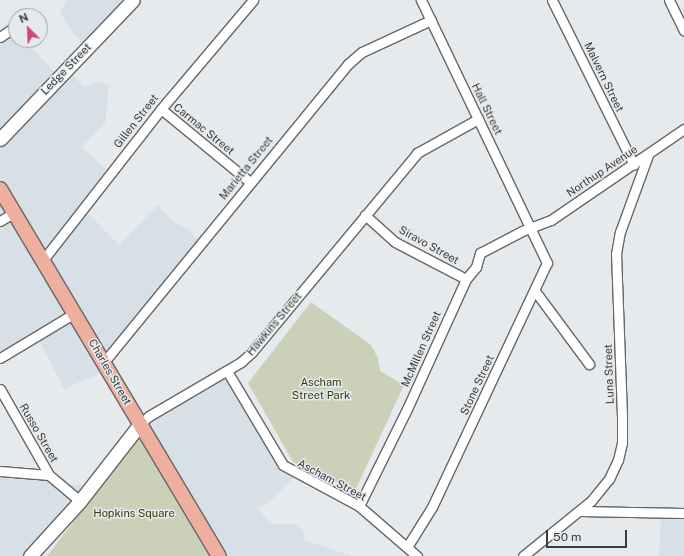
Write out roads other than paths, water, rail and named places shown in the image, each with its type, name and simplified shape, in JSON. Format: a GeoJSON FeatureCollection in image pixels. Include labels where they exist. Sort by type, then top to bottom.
{"type":"FeatureCollection","features":[{"type":"Feature","properties":{"kind":"main road","name":"Charles Street"},"geometry":{"type":"LineString","coordinates":[[0,189],[219,556]]}},
{"type":"Feature","properties":{"kind":"street","name":"Ledge Street"},"geometry":{"type":"LineString","coordinates":[[0,140],[133,0]]}},
{"type":"Feature","properties":{"kind":"street","name":"Gillen Street"},"geometry":{"type":"LineString","coordinates":[[43,260],[161,109],[252,0]]}},
{"type":"Feature","properties":{"kind":"street","name":"Hall Street"},"geometry":{"type":"LineString","coordinates":[[421,0],[532,229]]}},
{"type":"Feature","properties":{"kind":"street","name":"Malvern Street"},"geometry":{"type":"LineString","coordinates":[[552,0],[634,165]]}},
{"type":"Feature","properties":{"kind":"street"},"geometry":{"type":"LineString","coordinates":[[669,0],[684,31]]}},
{"type":"Feature","properties":{"kind":"street","name":"Marietta Street"},"geometry":{"type":"LineString","coordinates":[[104,362],[250,182],[356,56],[431,20]]}},
{"type":"Feature","properties":{"kind":"street","name":"Carmac Street"},"geometry":{"type":"LineString","coordinates":[[161,109],[250,182]]}},
{"type":"Feature","properties":{"kind":"street","name":"Hawkins Street"},"geometry":{"type":"LineString","coordinates":[[30,556],[80,501],[140,424],[148,416],[227,371],[252,352],[420,150],[478,119]]}},
{"type":"Feature","properties":{"kind":"street","name":"Northup Avenue"},"geometry":{"type":"LineString","coordinates":[[532,229],[551,220],[684,130]]}},
{"type":"Feature","properties":{"kind":"street","name":"Luna Street"},"geometry":{"type":"LineString","coordinates":[[523,556],[580,511],[609,479],[618,460],[622,443],[616,254],[620,232],[648,155]]}},
{"type":"Feature","properties":{"kind":"street"},"geometry":{"type":"LineString","coordinates":[[0,221],[15,212]]}},
{"type":"Feature","properties":{"kind":"street","name":"Siravo Street"},"geometry":{"type":"LineString","coordinates":[[365,215],[394,242],[466,278]]}},
{"type":"Feature","properties":{"kind":"street","name":"McMillen Street"},"geometry":{"type":"LineString","coordinates":[[358,506],[409,404],[466,278],[476,267],[480,253],[522,231],[532,229]]}},
{"type":"Feature","properties":{"kind":"street","name":"Stone Street"},"geometry":{"type":"LineString","coordinates":[[407,547],[432,507],[547,263],[532,229]]}},
{"type":"Feature","properties":{"kind":"street"},"geometry":{"type":"LineString","coordinates":[[535,291],[589,364]]}},
{"type":"Feature","properties":{"kind":"street"},"geometry":{"type":"LineString","coordinates":[[0,358],[75,313]]}},
{"type":"Feature","properties":{"kind":"street","name":"Ascham Street"},"geometry":{"type":"LineString","coordinates":[[227,371],[283,466],[358,506],[417,556]]}},
{"type":"Feature","properties":{"kind":"street","name":"Russo Street"},"geometry":{"type":"LineString","coordinates":[[0,389],[49,475],[80,501]]}},
{"type":"Feature","properties":{"kind":"street"},"geometry":{"type":"LineString","coordinates":[[0,471],[49,475]]}},
{"type":"Feature","properties":{"kind":"street"},"geometry":{"type":"LineString","coordinates":[[580,511],[684,513]]}},
{"type":"Feature","properties":{"kind":"park label","name":"Ascham Street Park"},"geometry":{"type":"Point","coordinates":[321,389]}},
{"type":"Feature","properties":{"kind":"park label","name":"Hopkins Square"},"geometry":{"type":"Point","coordinates":[134,513]}}]}
